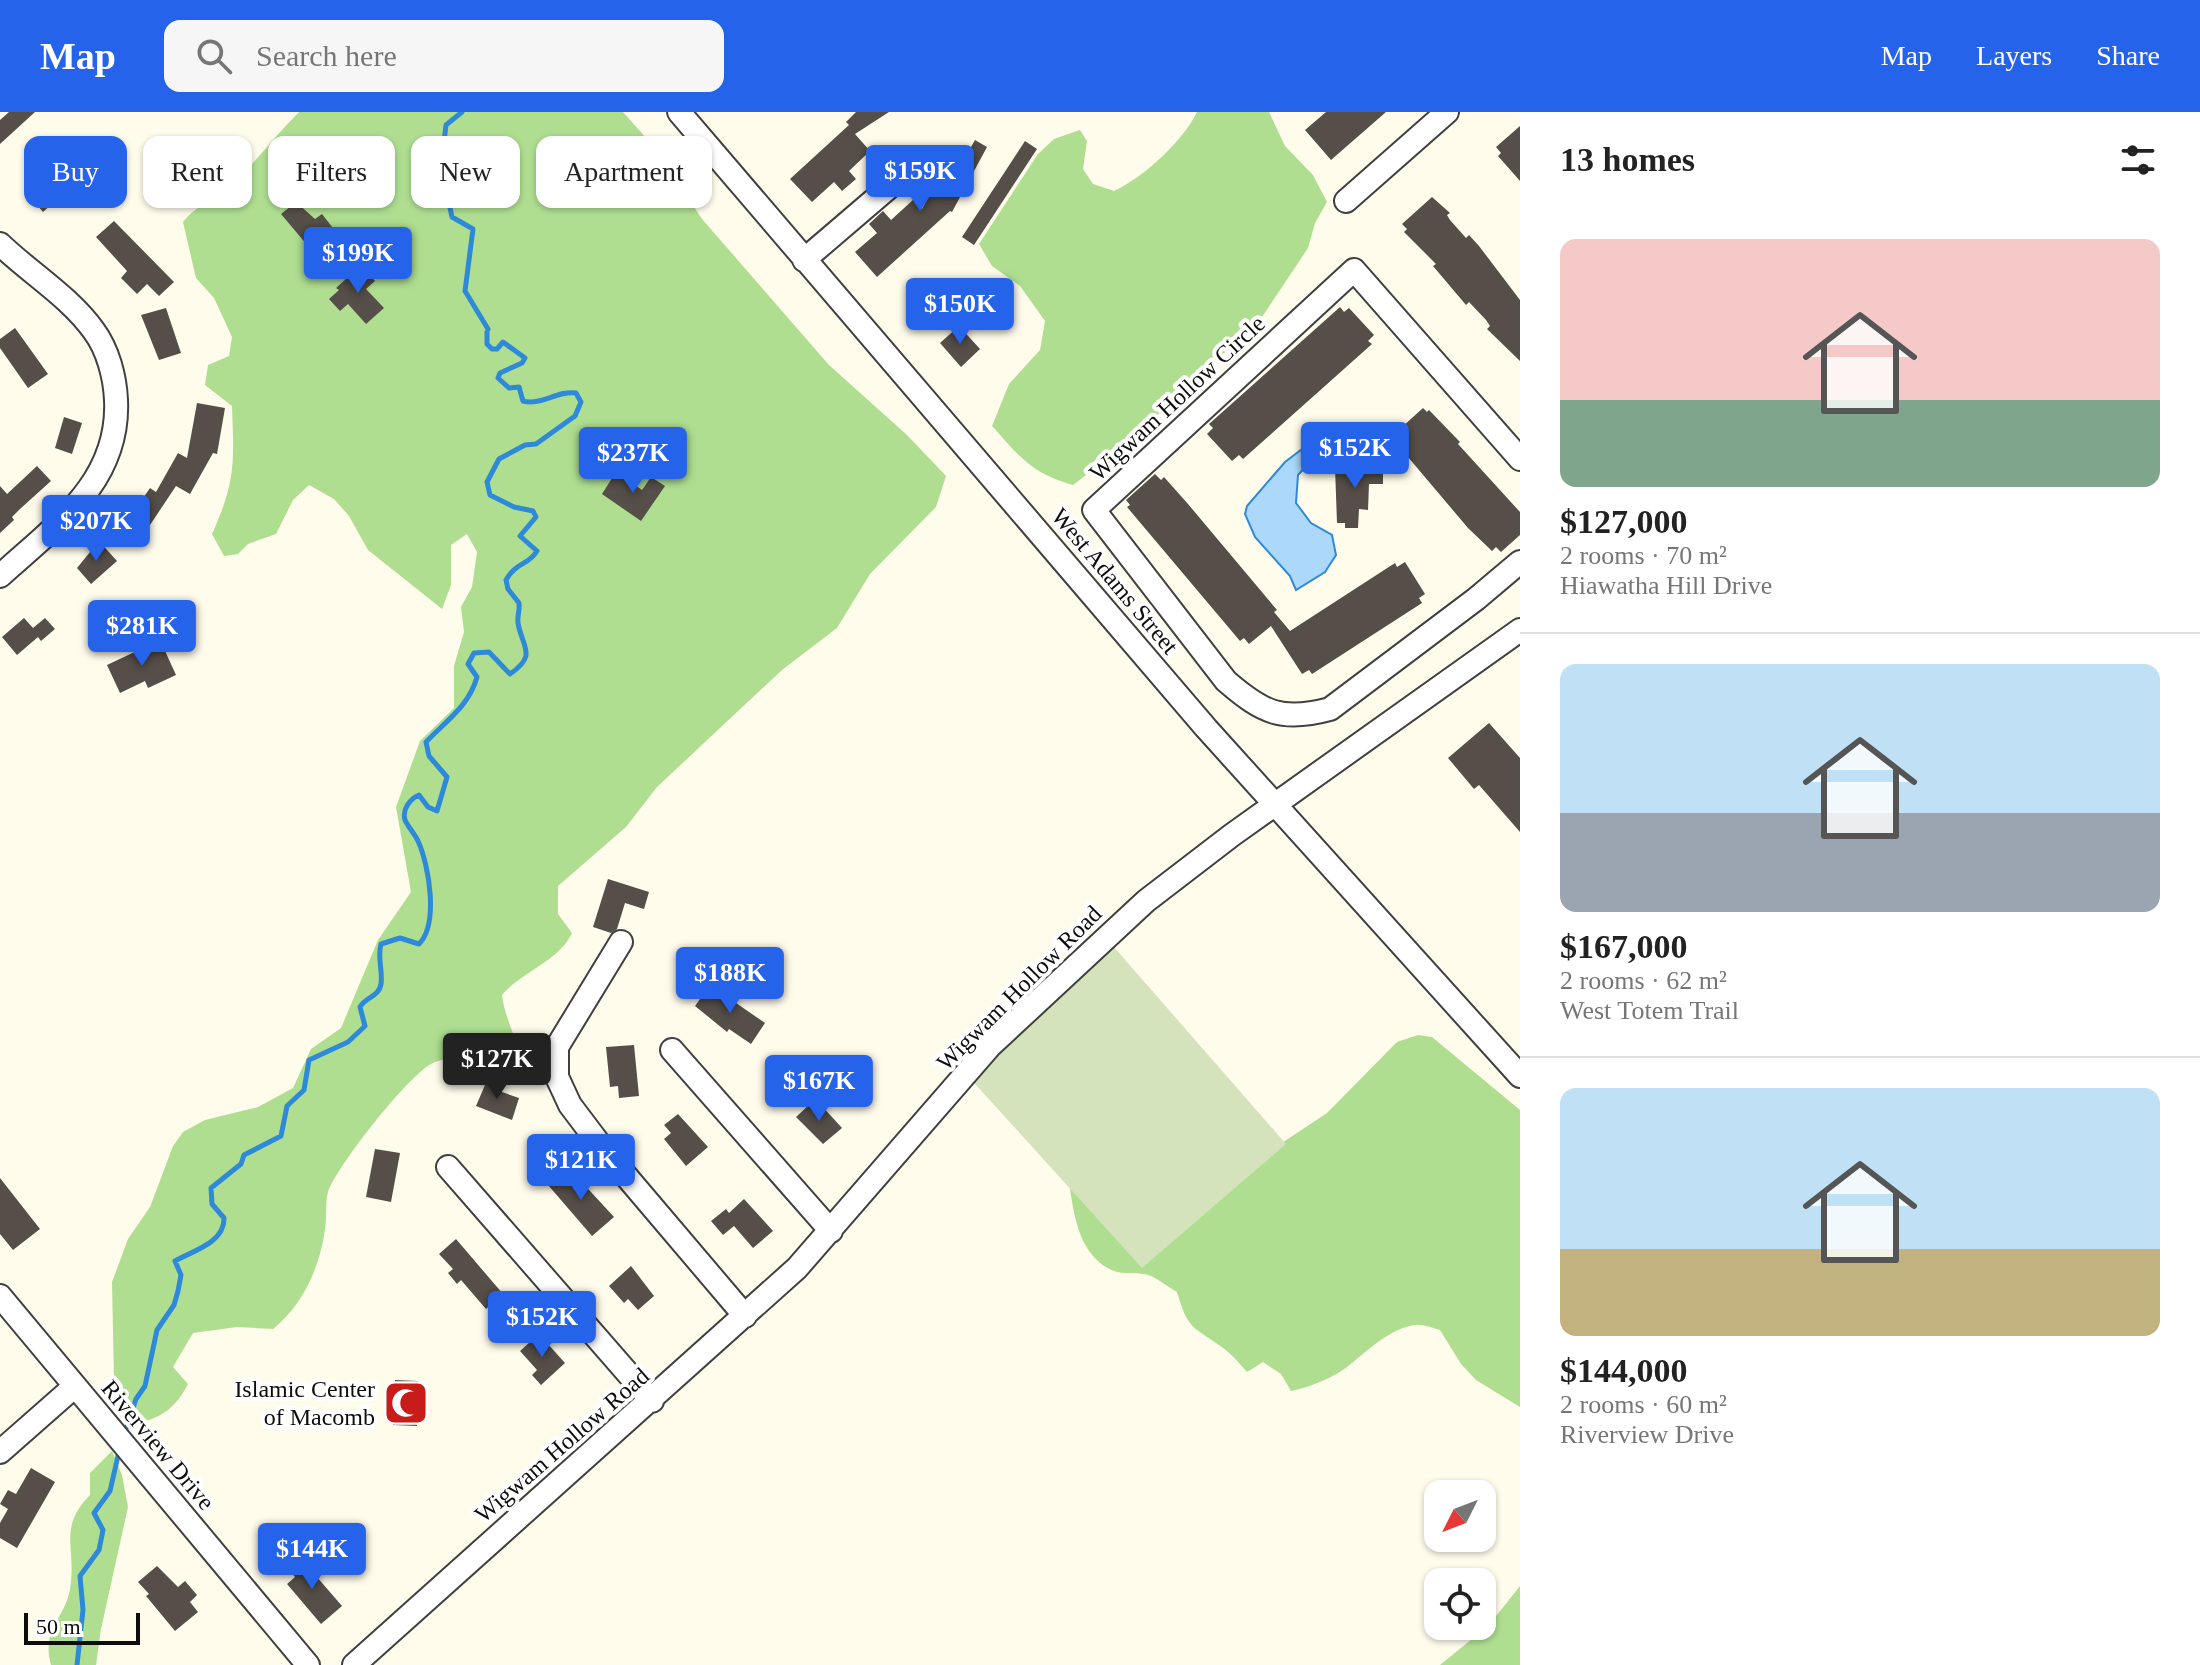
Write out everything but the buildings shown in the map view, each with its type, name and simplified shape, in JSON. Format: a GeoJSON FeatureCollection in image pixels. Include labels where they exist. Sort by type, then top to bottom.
{"type":"FeatureCollection","features":[{"type":"Feature","properties":{"kind":"street","name":"West Adams Street"},"geometry":{"type":"LineString","coordinates":[[679,112],[1276,806],[1520,1076]]}},
{"type":"Feature","properties":{"kind":"street"},"geometry":{"type":"LineString","coordinates":[[1346,201],[1447,112]]}},
{"type":"Feature","properties":{"kind":"street"},"geometry":{"type":"LineString","coordinates":[[804,260],[915,165]]}},
{"type":"Feature","properties":{"kind":"street"},"geometry":{"type":"LineString","coordinates":[[0,244],[94,331],[111,370],[116,412],[109,453],[90,491],[0,576]]}},
{"type":"Feature","properties":{"kind":"street","name":"Wigwam Hollow Circle"},"geometry":{"type":"LineString","coordinates":[[1520,459],[1354,270],[1094,510],[1226,681],[1246,698],[1280,715],[1301,717],[1330,709],[1520,562]]}},
{"type":"Feature","properties":{"kind":"street","name":"Wigwam Hollow Road"},"geometry":{"type":"LineString","coordinates":[[354,1665],[797,1268],[990,1046],[1146,901],[1188,867],[1520,630]]}},
{"type":"Feature","properties":{"kind":"street"},"geometry":{"type":"LineString","coordinates":[[621,942],[557,1047],[557,1077],[570,1105],[604,1150],[745,1316]]}},
{"type":"Feature","properties":{"kind":"street"},"geometry":{"type":"LineString","coordinates":[[672,1050],[831,1231]]}},
{"type":"Feature","properties":{"kind":"street"},"geometry":{"type":"LineString","coordinates":[[448,1167],[652,1401]]}},
{"type":"Feature","properties":{"kind":"street","name":"Riverview Drive"},"geometry":{"type":"LineString","coordinates":[[0,1296],[308,1665]]}},
{"type":"Feature","properties":{"kind":"street"},"geometry":{"type":"LineString","coordinates":[[0,1452],[75,1386]]}},
{"type":"Feature","properties":{"kind":"green space"},"geometry":{"type":"Polygon","coordinates":[[[299,112],[623,112],[644,136],[536,136],[536,208],[695,208],[829,365],[907,435],[946,476],[936,507],[870,574],[837,628],[782,670],[657,787],[626,827],[558,886],[558,914],[572,933],[559,951],[502,995],[517,1046],[504,1059],[458,1058],[431,1064],[390,1103],[358,1144],[328,1192],[326,1225],[319,1257],[293,1309],[273,1329],[237,1327],[193,1333],[173,1367],[188,1384],[168,1410],[139,1423],[120,1397],[114,1382],[112,1282],[128,1239],[150,1207],[173,1146],[183,1132],[205,1120],[258,1107],[293,1088],[311,1049],[341,1028],[378,940],[411,892],[396,807],[420,741],[454,708],[454,666],[464,632],[461,607],[472,587],[477,552],[467,534],[451,545],[451,585],[442,609],[368,550],[349,516],[334,499],[309,485],[293,500],[276,534],[248,544],[238,554],[224,556],[212,534],[226,500],[232,471],[232,406],[205,385],[208,365],[229,356],[232,337],[214,298],[196,278],[183,222],[199,208],[252,208],[252,163],[268,146],[268,208],[395,208],[395,136],[277,136],[299,112]]]}},
{"type":"Feature","properties":{"kind":"green space"},"geometry":{"type":"Polygon","coordinates":[[[1197,112],[1269,112],[1285,146],[1313,175],[1327,202],[1315,223],[1308,248],[1256,326],[1191,381],[1138,435],[1073,485],[1027,463],[992,426],[1009,384],[1040,350],[1045,321],[1020,286],[992,266],[979,244],[1038,154],[1054,139],[1080,130],[1087,141],[1083,169],[1093,184],[1114,191],[1161,158],[1197,112]]]}},
{"type":"Feature","properties":{"kind":"green space"},"geometry":{"type":"Polygon","coordinates":[[[1106,938],[1286,1144],[1142,1268],[966,1074],[1106,938]]]}},
{"type":"Feature","properties":{"kind":"green space"},"geometry":{"type":"Polygon","coordinates":[[[1418,1035],[1432,1037],[1520,1110],[1520,1407],[1476,1380],[1461,1364],[1440,1330],[1418,1325],[1390,1334],[1331,1377],[1291,1391],[1281,1374],[1263,1362],[1247,1372],[1227,1351],[1196,1329],[1187,1319],[1177,1292],[1151,1276],[1114,1271],[1091,1253],[1083,1240],[1074,1212],[1067,1167],[1259,1158],[1327,1113],[1397,1042],[1418,1035]]]}},
{"type":"Feature","properties":{"kind":"green space"},"geometry":{"type":"Polygon","coordinates":[[[112,1451],[122,1475],[128,1507],[96,1665],[51,1665],[51,1633],[70,1589],[70,1539],[74,1518],[90,1495],[90,1473],[112,1451]]]}},
{"type":"Feature","properties":{"kind":"green space"},"geometry":{"type":"Polygon","coordinates":[[[1520,1586],[1520,1665],[1440,1665],[1471,1640],[1496,1640],[1496,1616],[1520,1586]]]}},
{"type":"Feature","properties":{"kind":"water"},"geometry":{"type":"Polygon","coordinates":[[[1318,437],[1324,439],[1325,446],[1298,475],[1296,503],[1311,523],[1332,535],[1336,555],[1325,572],[1296,590],[1290,576],[1255,537],[1245,514],[1247,506],[1285,462],[1318,437]]]}},
{"type":"Feature","properties":{"kind":"waterway"},"geometry":{"type":"LineString","coordinates":[[462,112],[446,125],[441,167],[452,217],[473,229],[465,291],[488,329]]}},
{"type":"Feature","properties":{"kind":"waterway"},"geometry":{"type":"LineString","coordinates":[[126,1429],[136,1399],[145,1386],[157,1330],[174,1305],[181,1275],[175,1261],[206,1245],[223,1227],[224,1218],[212,1204],[211,1188],[241,1164],[244,1155],[281,1136],[287,1106],[304,1090],[309,1060],[348,1042],[365,1026],[360,1007],[380,988],[381,944],[400,938],[419,944],[425,935],[430,909],[428,879],[422,851],[404,816],[408,805],[419,795],[428,807],[437,811],[447,777],[429,756],[426,742],[456,712],[473,687],[477,677],[468,664],[474,653],[489,652],[510,674],[526,656],[518,623],[519,603],[508,589],[506,580],[537,551],[520,536],[536,517],[533,511],[514,507],[490,495],[487,482],[499,459],[525,445],[536,444],[575,416],[581,402],[576,393],[523,401],[519,387],[509,388],[498,378],[500,373],[522,363],[525,358],[503,342],[497,349],[492,349],[487,344],[487,332]]}},
{"type":"Feature","properties":{"kind":"waterway"},"geometry":{"type":"LineString","coordinates":[[77,1665],[83,1610],[80,1576],[99,1550],[103,1530],[94,1513],[110,1491],[118,1456]]}},
{"type":"Feature","properties":{"kind":"place","name":"Islamic Center of Macomb"},"geometry":{"type":"Point","coordinates":[406,1403]}}]}
